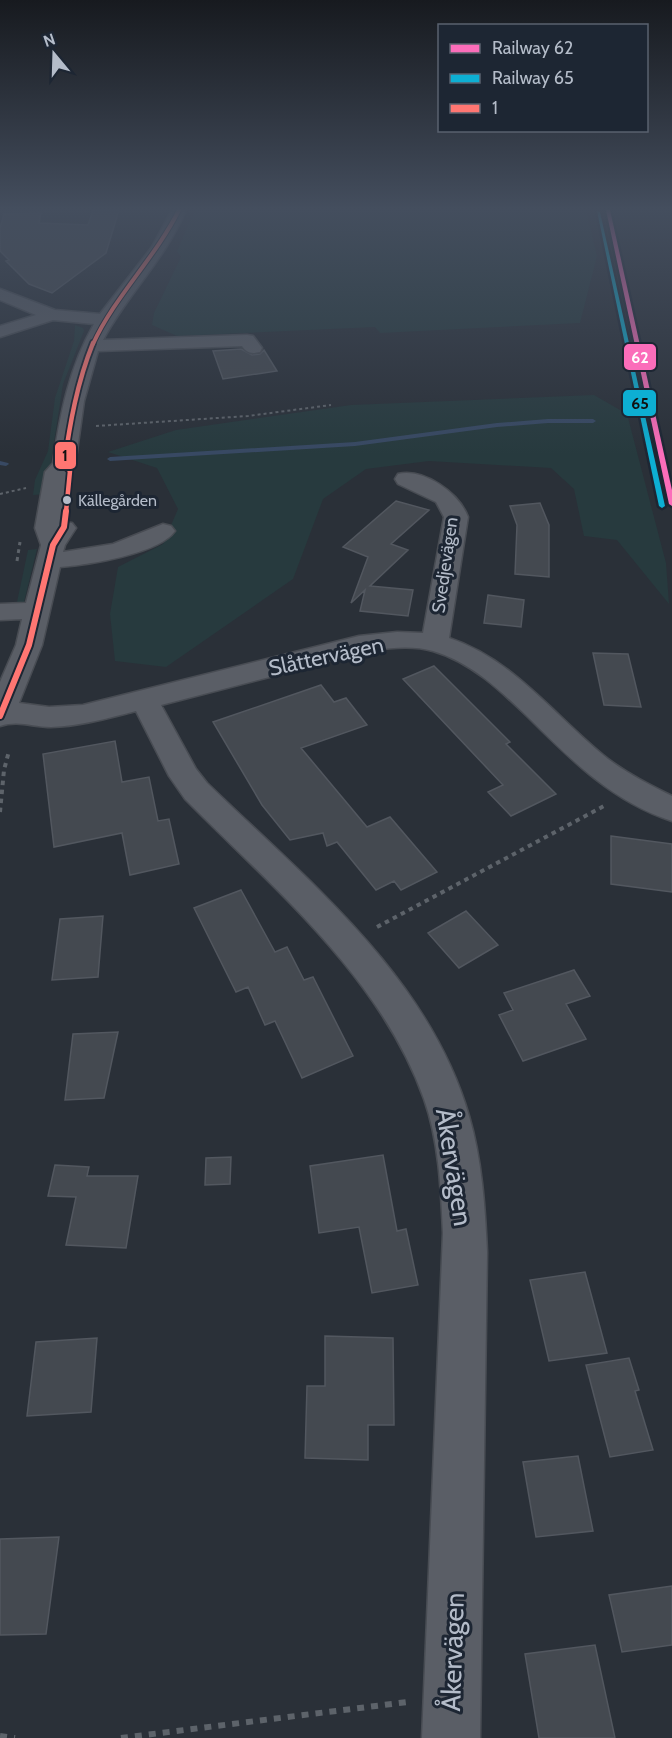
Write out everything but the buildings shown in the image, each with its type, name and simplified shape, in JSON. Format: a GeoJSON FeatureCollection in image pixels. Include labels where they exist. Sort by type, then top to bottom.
{"type":"FeatureCollection","features":[{"type":"Feature","properties":{"kind":"street"},"geometry":{"type":"LineString","coordinates":[[1,713],[7,681],[29,645],[51,553],[64,527],[70,471],[64,465],[74,393],[92,346],[106,320],[128,291]]}},
{"type":"Feature","properties":{"kind":"street"},"geometry":{"type":"LineString","coordinates":[[0,294],[52,315],[106,320]]}},
{"type":"Feature","properties":{"kind":"street"},"geometry":{"type":"LineString","coordinates":[[0,332],[27,331],[52,315]]}},
{"type":"Feature","properties":{"kind":"street"},"geometry":{"type":"LineString","coordinates":[[92,346],[247,340],[253,348]]}},
{"type":"Feature","properties":{"kind":"street","name":"Svedjevägen"},"geometry":{"type":"LineString","coordinates":[[406,479],[440,495],[453,505],[456,517],[435,642]]}},
{"type":"Feature","properties":{"kind":"street"},"geometry":{"type":"LineString","coordinates":[[51,553],[101,556],[138,545],[163,531]]}},
{"type":"Feature","properties":{"kind":"street"},"geometry":{"type":"LineString","coordinates":[[0,612],[38,611]]}},
{"type":"Feature","properties":{"kind":"street","name":"Slåttervägen"},"geometry":{"type":"LineString","coordinates":[[1,713],[49,717],[83,715],[359,645],[383,642],[435,642],[468,655],[494,672],[597,767],[633,790],[672,808]]}},
{"type":"Feature","properties":{"kind":"street","name":"Åkervägen"},"geometry":{"type":"LineString","coordinates":[[145,701],[184,777],[348,943],[380,981],[425,1055],[445,1102],[461,1178],[465,1215],[451,1738]]}},
{"type":"Feature","properties":{"kind":"path"},"geometry":{"type":"LineString","coordinates":[[69,427],[238,417],[331,405]]}},
{"type":"Feature","properties":{"kind":"path"},"geometry":{"type":"LineString","coordinates":[[0,494],[27,487]]}},
{"type":"Feature","properties":{"kind":"path"},"geometry":{"type":"LineString","coordinates":[[0,812],[4,770],[9,751]]}},
{"type":"Feature","properties":{"kind":"path"},"geometry":{"type":"LineString","coordinates":[[348,943],[633,790]]}},
{"type":"Feature","properties":{"kind":"path"},"geometry":{"type":"LineString","coordinates":[[121,1738],[452,1695]]}},
{"type":"Feature","properties":{"kind":"path"},"geometry":{"type":"LineString","coordinates":[[0,1736],[15,1738]]}},
{"type":"Feature","properties":{"kind":"green space"},"geometry":{"type":"Polygon","coordinates":[[[165,291],[588,291],[580,323],[380,333],[375,327],[177,336],[152,325],[154,313],[165,291]]]}},
{"type":"Feature","properties":{"kind":"green space"},"geometry":{"type":"Polygon","coordinates":[[[75,325],[83,328],[84,331],[63,384],[46,494],[33,495],[35,480],[48,451],[55,398],[74,341],[75,325]]]}},
{"type":"Feature","properties":{"kind":"green space"},"geometry":{"type":"Polygon","coordinates":[[[594,395],[627,414],[666,563],[669,604],[617,540],[584,536],[574,489],[551,468],[429,461],[366,469],[323,499],[293,579],[166,667],[115,661],[110,614],[118,567],[163,544],[178,509],[157,468],[108,452],[176,430],[351,405],[594,395]]]}},
{"type":"Feature","properties":{"kind":"green space"},"geometry":{"type":"Polygon","coordinates":[[[37,549],[24,602],[17,602],[28,550],[37,549]]]}},
{"type":"Feature","properties":{"kind":"waterway"},"geometry":{"type":"LineString","coordinates":[[110,459],[355,444],[497,425],[548,421],[593,421]]}},
{"type":"Feature","properties":{"kind":"waterway"},"geometry":{"type":"LineString","coordinates":[[0,463],[6,464]]}},
{"type":"Feature","properties":{"kind":"rail line","name":"65"},"geometry":{"type":"LineString","coordinates":[[615,291],[662,506]]}},
{"type":"Feature","properties":{"kind":"rail line","name":"62"},"geometry":{"type":"LineString","coordinates":[[626,291],[672,504]]}},
{"type":"Feature","properties":{"kind":"transit line","name":"1"},"geometry":{"type":"LineString","coordinates":[[0,716],[29,645],[53,545],[64,527],[70,471],[64,465],[79,382],[103,323],[124,291]]}},
{"type":"Feature","properties":{"kind":"place","name":"Källegården"},"geometry":{"type":"Point","coordinates":[67,500]}}]}
